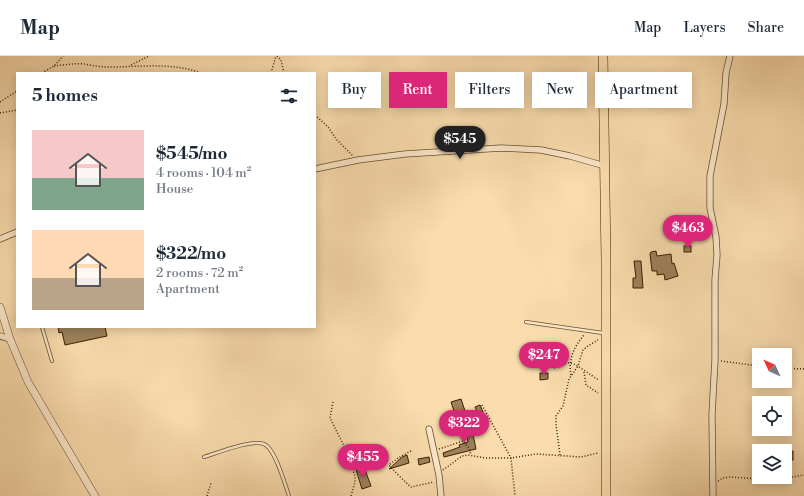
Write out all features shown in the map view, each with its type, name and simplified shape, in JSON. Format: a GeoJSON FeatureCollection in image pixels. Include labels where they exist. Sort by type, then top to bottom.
{"type":"FeatureCollection","features":[{"type":"Feature","properties":{"kind":"highway"},"geometry":{"type":"LineString","coordinates":[[603,56],[605,166],[606,496]]}},
{"type":"Feature","properties":{"kind":"street"},"geometry":{"type":"LineString","coordinates":[[713,496],[712,414],[715,360],[715,280],[717,255],[716,236],[710,208],[710,176],[724,104],[726,73],[730,56]]}},
{"type":"Feature","properties":{"kind":"street"},"geometry":{"type":"LineString","coordinates":[[316,169],[358,160],[405,154],[501,148],[541,150],[570,156],[605,166]]}},
{"type":"Feature","properties":{"kind":"street"},"geometry":{"type":"LineString","coordinates":[[0,239],[16,232]]}},
{"type":"Feature","properties":{"kind":"street"},"geometry":{"type":"LineString","coordinates":[[0,307],[10,339],[28,382],[95,496]]}},
{"type":"Feature","properties":{"kind":"street"},"geometry":{"type":"LineString","coordinates":[[0,336],[10,339]]}},
{"type":"Feature","properties":{"kind":"street"},"geometry":{"type":"LineString","coordinates":[[429,430],[442,496]]}},
{"type":"Feature","properties":{"kind":"lane"},"geometry":{"type":"LineString","coordinates":[[526,322],[605,335]]}},
{"type":"Feature","properties":{"kind":"lane"},"geometry":{"type":"LineString","coordinates":[[42,328],[52,361]]}},
{"type":"Feature","properties":{"kind":"lane"},"geometry":{"type":"LineString","coordinates":[[204,457],[255,442],[265,444],[273,453],[288,496]]}},
{"type":"Feature","properties":{"kind":"path"},"geometry":{"type":"LineString","coordinates":[[44,72],[54,66],[63,56]]}},
{"type":"Feature","properties":{"kind":"path"},"geometry":{"type":"LineString","coordinates":[[129,66],[149,56]]}},
{"type":"Feature","properties":{"kind":"path"},"geometry":{"type":"LineString","coordinates":[[271,72],[276,56],[281,60],[284,72]]}},
{"type":"Feature","properties":{"kind":"path"},"geometry":{"type":"LineString","coordinates":[[54,66],[83,64],[108,67],[171,66],[198,72]]}},
{"type":"Feature","properties":{"kind":"path"},"geometry":{"type":"LineString","coordinates":[[0,102],[16,91]]}},
{"type":"Feature","properties":{"kind":"path"},"geometry":{"type":"LineString","coordinates":[[0,113],[16,110]]}},
{"type":"Feature","properties":{"kind":"path"},"geometry":{"type":"LineString","coordinates":[[316,116],[328,127],[337,140],[358,160]]}},
{"type":"Feature","properties":{"kind":"path"},"geometry":{"type":"LineString","coordinates":[[560,456],[556,416],[563,406],[570,375],[570,363],[574,349],[587,331]]}},
{"type":"Feature","properties":{"kind":"path"},"geometry":{"type":"LineString","coordinates":[[570,375],[578,366],[583,350],[605,335]]}},
{"type":"Feature","properties":{"kind":"path"},"geometry":{"type":"LineString","coordinates":[[715,360],[752,365]]}},
{"type":"Feature","properties":{"kind":"path"},"geometry":{"type":"LineString","coordinates":[[554,368],[570,363],[578,366],[605,384]]}},
{"type":"Feature","properties":{"kind":"path"},"geometry":{"type":"LineString","coordinates":[[792,368],[804,369]]}},
{"type":"Feature","properties":{"kind":"path"},"geometry":{"type":"LineString","coordinates":[[584,371],[586,385],[605,400]]}},
{"type":"Feature","properties":{"kind":"path"},"geometry":{"type":"LineString","coordinates":[[333,402],[330,418],[343,444],[355,476],[351,496]]}},
{"type":"Feature","properties":{"kind":"path"},"geometry":{"type":"LineString","coordinates":[[482,405],[511,458],[515,496]]}},
{"type":"Feature","properties":{"kind":"path"},"geometry":{"type":"LineString","coordinates":[[434,451],[463,441],[469,448],[471,456]]}},
{"type":"Feature","properties":{"kind":"path"},"geometry":{"type":"LineString","coordinates":[[411,451],[398,458],[390,465],[390,468],[411,487],[439,477],[444,468],[462,456],[511,458],[536,454],[581,457],[605,451]]}},
{"type":"Feature","properties":{"kind":"path"},"geometry":{"type":"LineString","coordinates":[[713,487],[723,478],[730,477],[781,479],[804,475]]}},
{"type":"Feature","properties":{"kind":"path"},"geometry":{"type":"LineString","coordinates":[[207,496],[211,483]]}},
{"type":"Feature","properties":{"kind":"building"},"geometry":{"type":"Polygon","coordinates":[[[684,246],[691,246],[691,252],[684,252],[684,246]]]}},
{"type":"Feature","properties":{"kind":"building"},"geometry":{"type":"Polygon","coordinates":[[[656,251],[657,256],[671,254],[672,264],[674,263],[678,276],[665,280],[664,274],[657,275],[657,271],[652,271],[650,254],[651,252],[656,251]]]}},
{"type":"Feature","properties":{"kind":"building"},"geometry":{"type":"Polygon","coordinates":[[[634,261],[641,261],[643,288],[633,288],[633,278],[636,278],[634,261]]]}},
{"type":"Feature","properties":{"kind":"building"},"geometry":{"type":"Polygon","coordinates":[[[58,328],[105,328],[107,336],[65,345],[62,332],[59,333],[58,328]]]}},
{"type":"Feature","properties":{"kind":"building"},"geometry":{"type":"Polygon","coordinates":[[[540,373],[548,373],[548,379],[540,380],[540,373]]]}},
{"type":"Feature","properties":{"kind":"building"},"geometry":{"type":"Polygon","coordinates":[[[461,399],[466,414],[456,417],[451,402],[461,399]]]}},
{"type":"Feature","properties":{"kind":"building"},"geometry":{"type":"Polygon","coordinates":[[[480,405],[483,412],[478,414],[475,407],[480,405]]]}},
{"type":"Feature","properties":{"kind":"building"},"geometry":{"type":"Polygon","coordinates":[[[471,425],[476,449],[444,457],[443,453],[460,447],[459,445],[468,442],[465,427],[471,425]]]}},
{"type":"Feature","properties":{"kind":"building"},"geometry":{"type":"Polygon","coordinates":[[[407,455],[409,463],[389,469],[402,457],[407,455]]]}},
{"type":"Feature","properties":{"kind":"building"},"geometry":{"type":"Polygon","coordinates":[[[429,457],[430,462],[419,465],[418,459],[429,457]]]}},
{"type":"Feature","properties":{"kind":"building"},"geometry":{"type":"Polygon","coordinates":[[[364,467],[371,486],[362,489],[356,470],[364,467]]]}}]}
